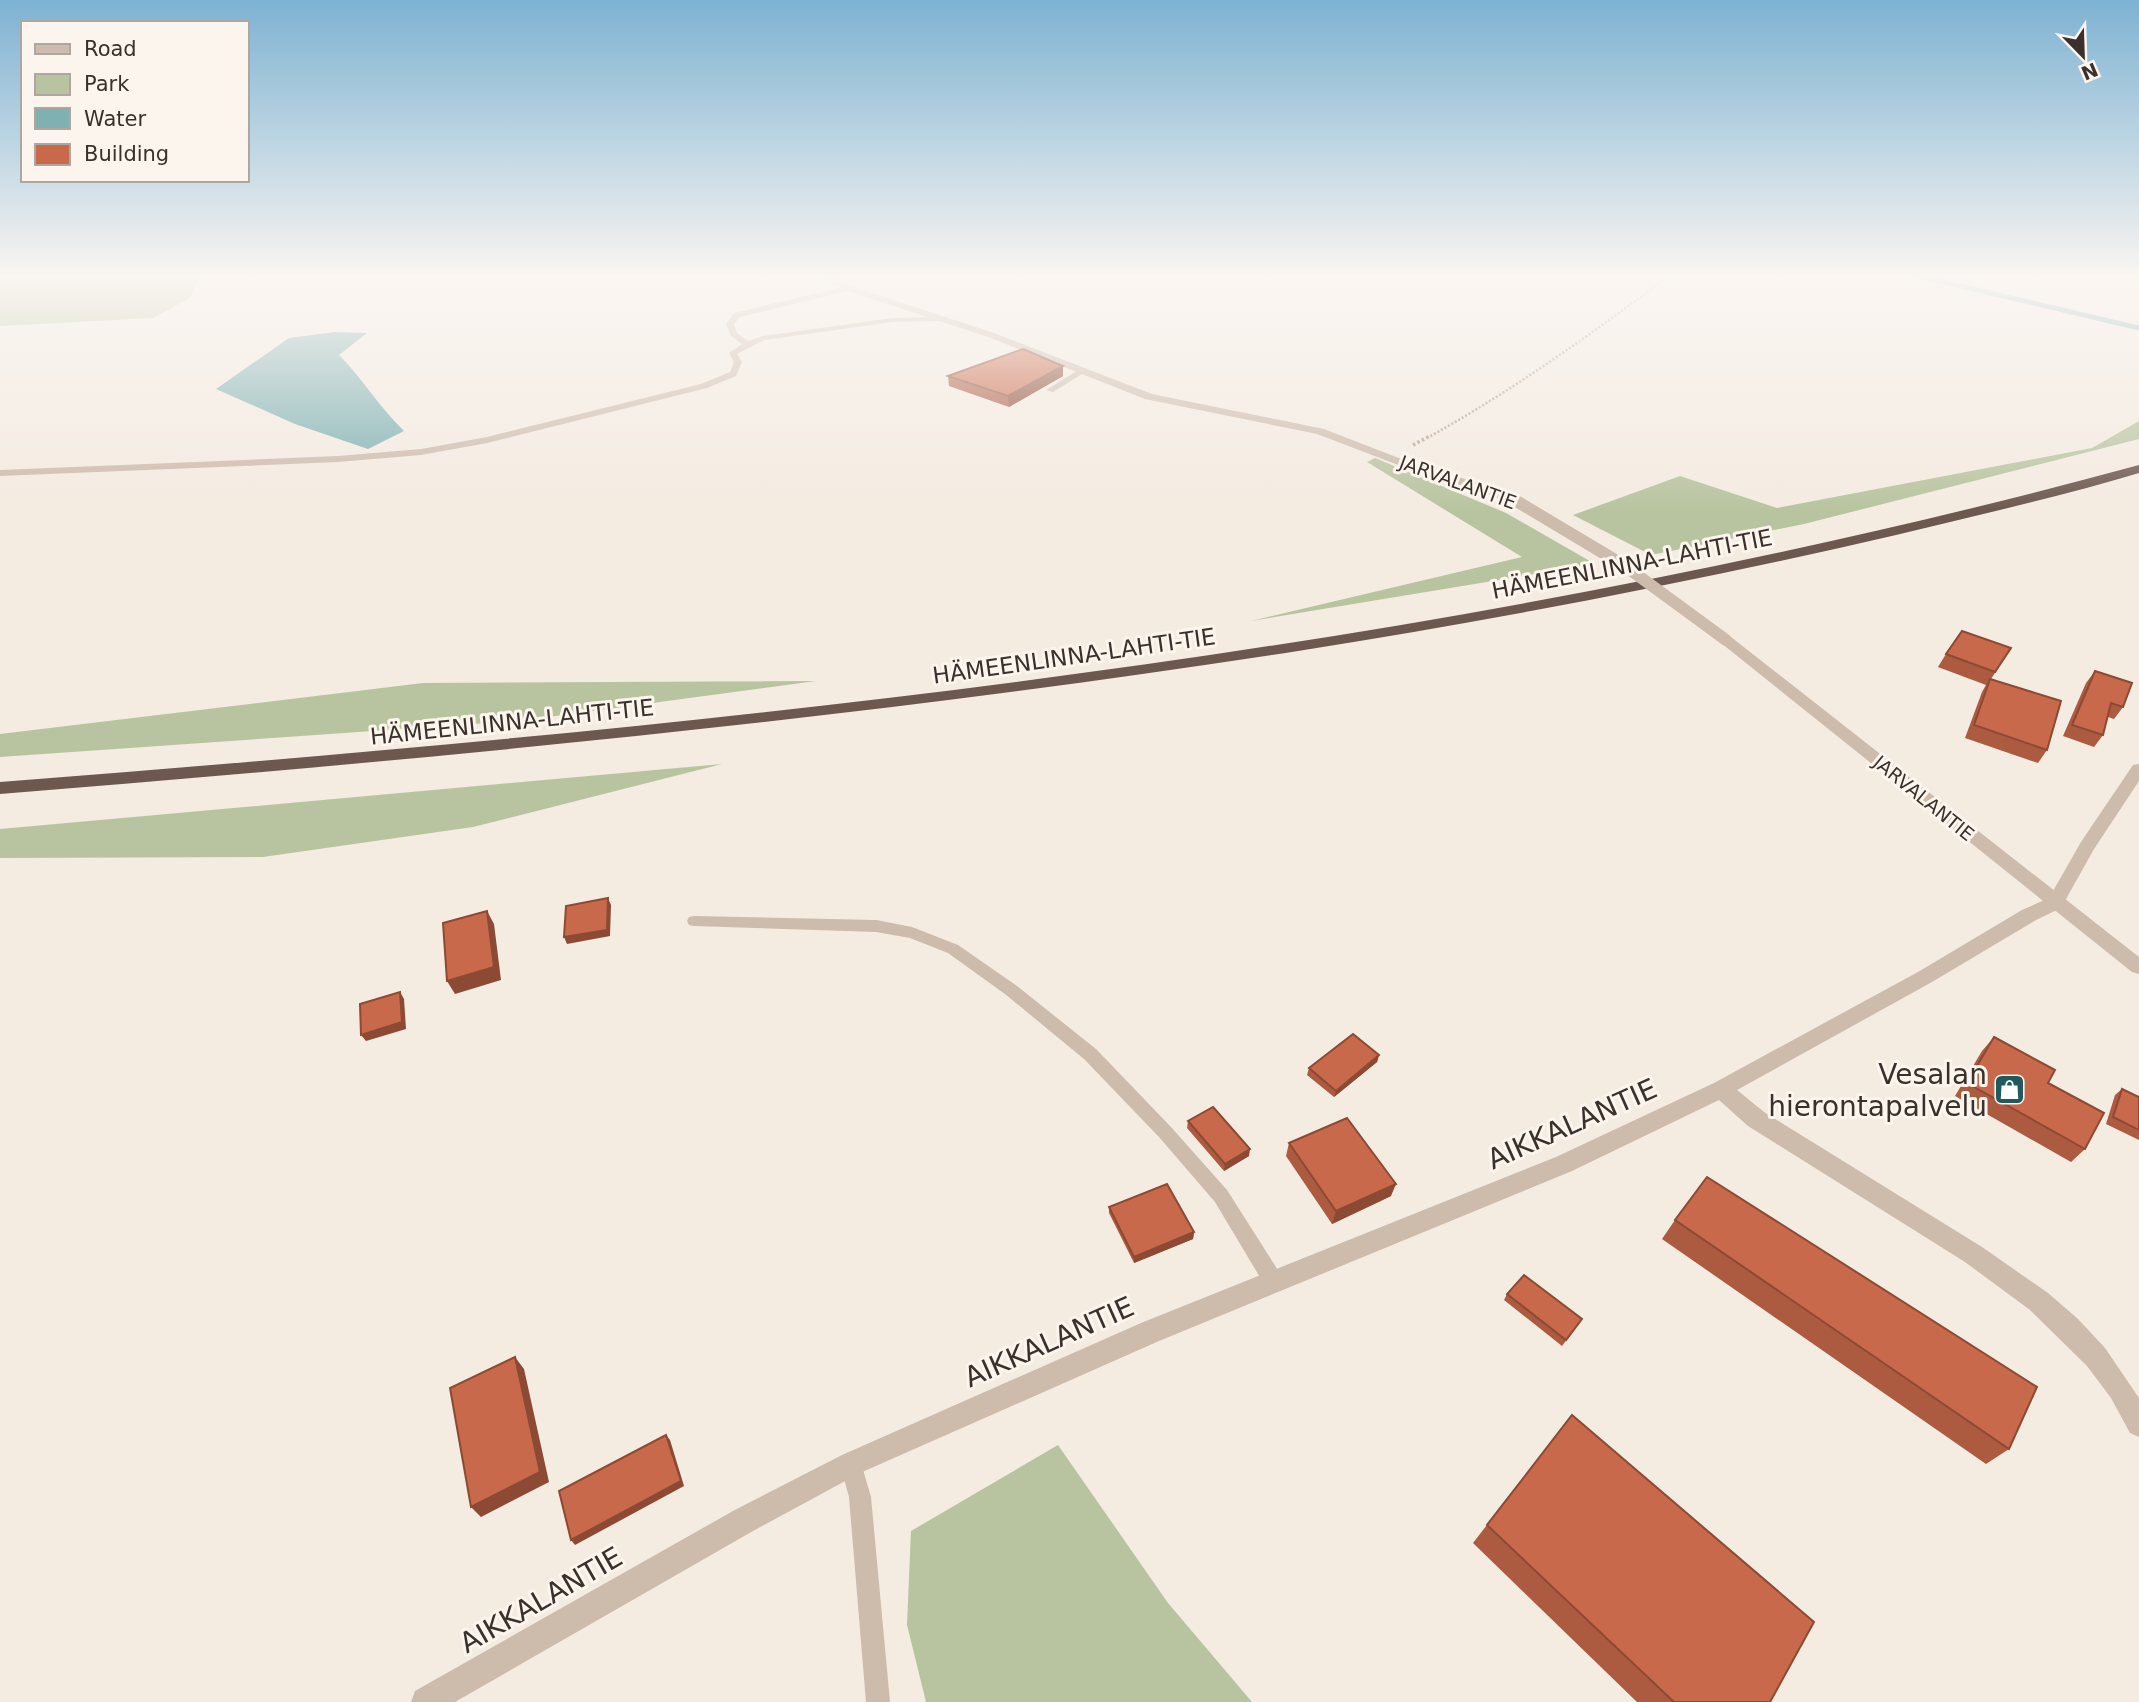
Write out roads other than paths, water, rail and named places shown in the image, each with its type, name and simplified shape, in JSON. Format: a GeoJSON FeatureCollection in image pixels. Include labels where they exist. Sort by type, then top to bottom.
{"type":"FeatureCollection","features":[{"type":"Feature","properties":{"kind":"highway","name":"HÄMEENLINNA-LAHTI-TIE"},"geometry":{"type":"LineString","coordinates":[[0,788],[344,762],[642,732],[1061,682],[1247,655],[1637,589],[1813,551],[2139,469]]}},
{"type":"Feature","properties":{"kind":"street","name":"JARVALANTIE"},"geometry":{"type":"LineString","coordinates":[[1036,353],[1149,397],[1320,431],[1419,469],[1486,489],[1518,502],[1587,540],[1642,576],[1726,640],[2139,967]]}},
{"type":"Feature","properties":{"kind":"street"},"geometry":{"type":"LineString","coordinates":[[2055,903],[2087,846],[2139,769]]}},
{"type":"Feature","properties":{"kind":"street","name":"AIKKALANTIE"},"geometry":{"type":"LineString","coordinates":[[426,1702],[743,1521],[851,1464],[1150,1332],[1564,1164],[1721,1089],[1926,977],[2029,915],[2055,903]]}},
{"type":"Feature","properties":{"kind":"street"},"geometry":{"type":"LineString","coordinates":[[1721,1089],[1756,1119],[2014,1282],[2082,1339],[2129,1401],[2139,1424]]}},
{"type":"Feature","properties":{"kind":"lane"},"geometry":{"type":"LineString","coordinates":[[0,473],[351,458],[421,452],[474,443],[704,386],[733,374],[738,362],[733,353]]}},
{"type":"Feature","properties":{"kind":"lane"},"geometry":{"type":"LineString","coordinates":[[1050,390],[1083,371]]}},
{"type":"Feature","properties":{"kind":"lane"},"geometry":{"type":"LineString","coordinates":[[694,921],[876,926],[912,933],[953,949],[1011,990],[1090,1054],[1165,1132],[1221,1196],[1274,1282]]}},
{"type":"Feature","properties":{"kind":"lane"},"geometry":{"type":"LineString","coordinates":[[851,1464],[860,1497],[878,1702]]}},
{"type":"Feature","properties":{"kind":"water"},"geometry":{"type":"Polygon","coordinates":[[[267,353],[341,353],[339,355],[404,431],[368,449],[295,424],[216,389],[267,353]]]}},
{"type":"Feature","properties":{"kind":"place","name":"Vesalan hierontapalvelu"},"geometry":{"type":"Point","coordinates":[2010,1090]}}]}
